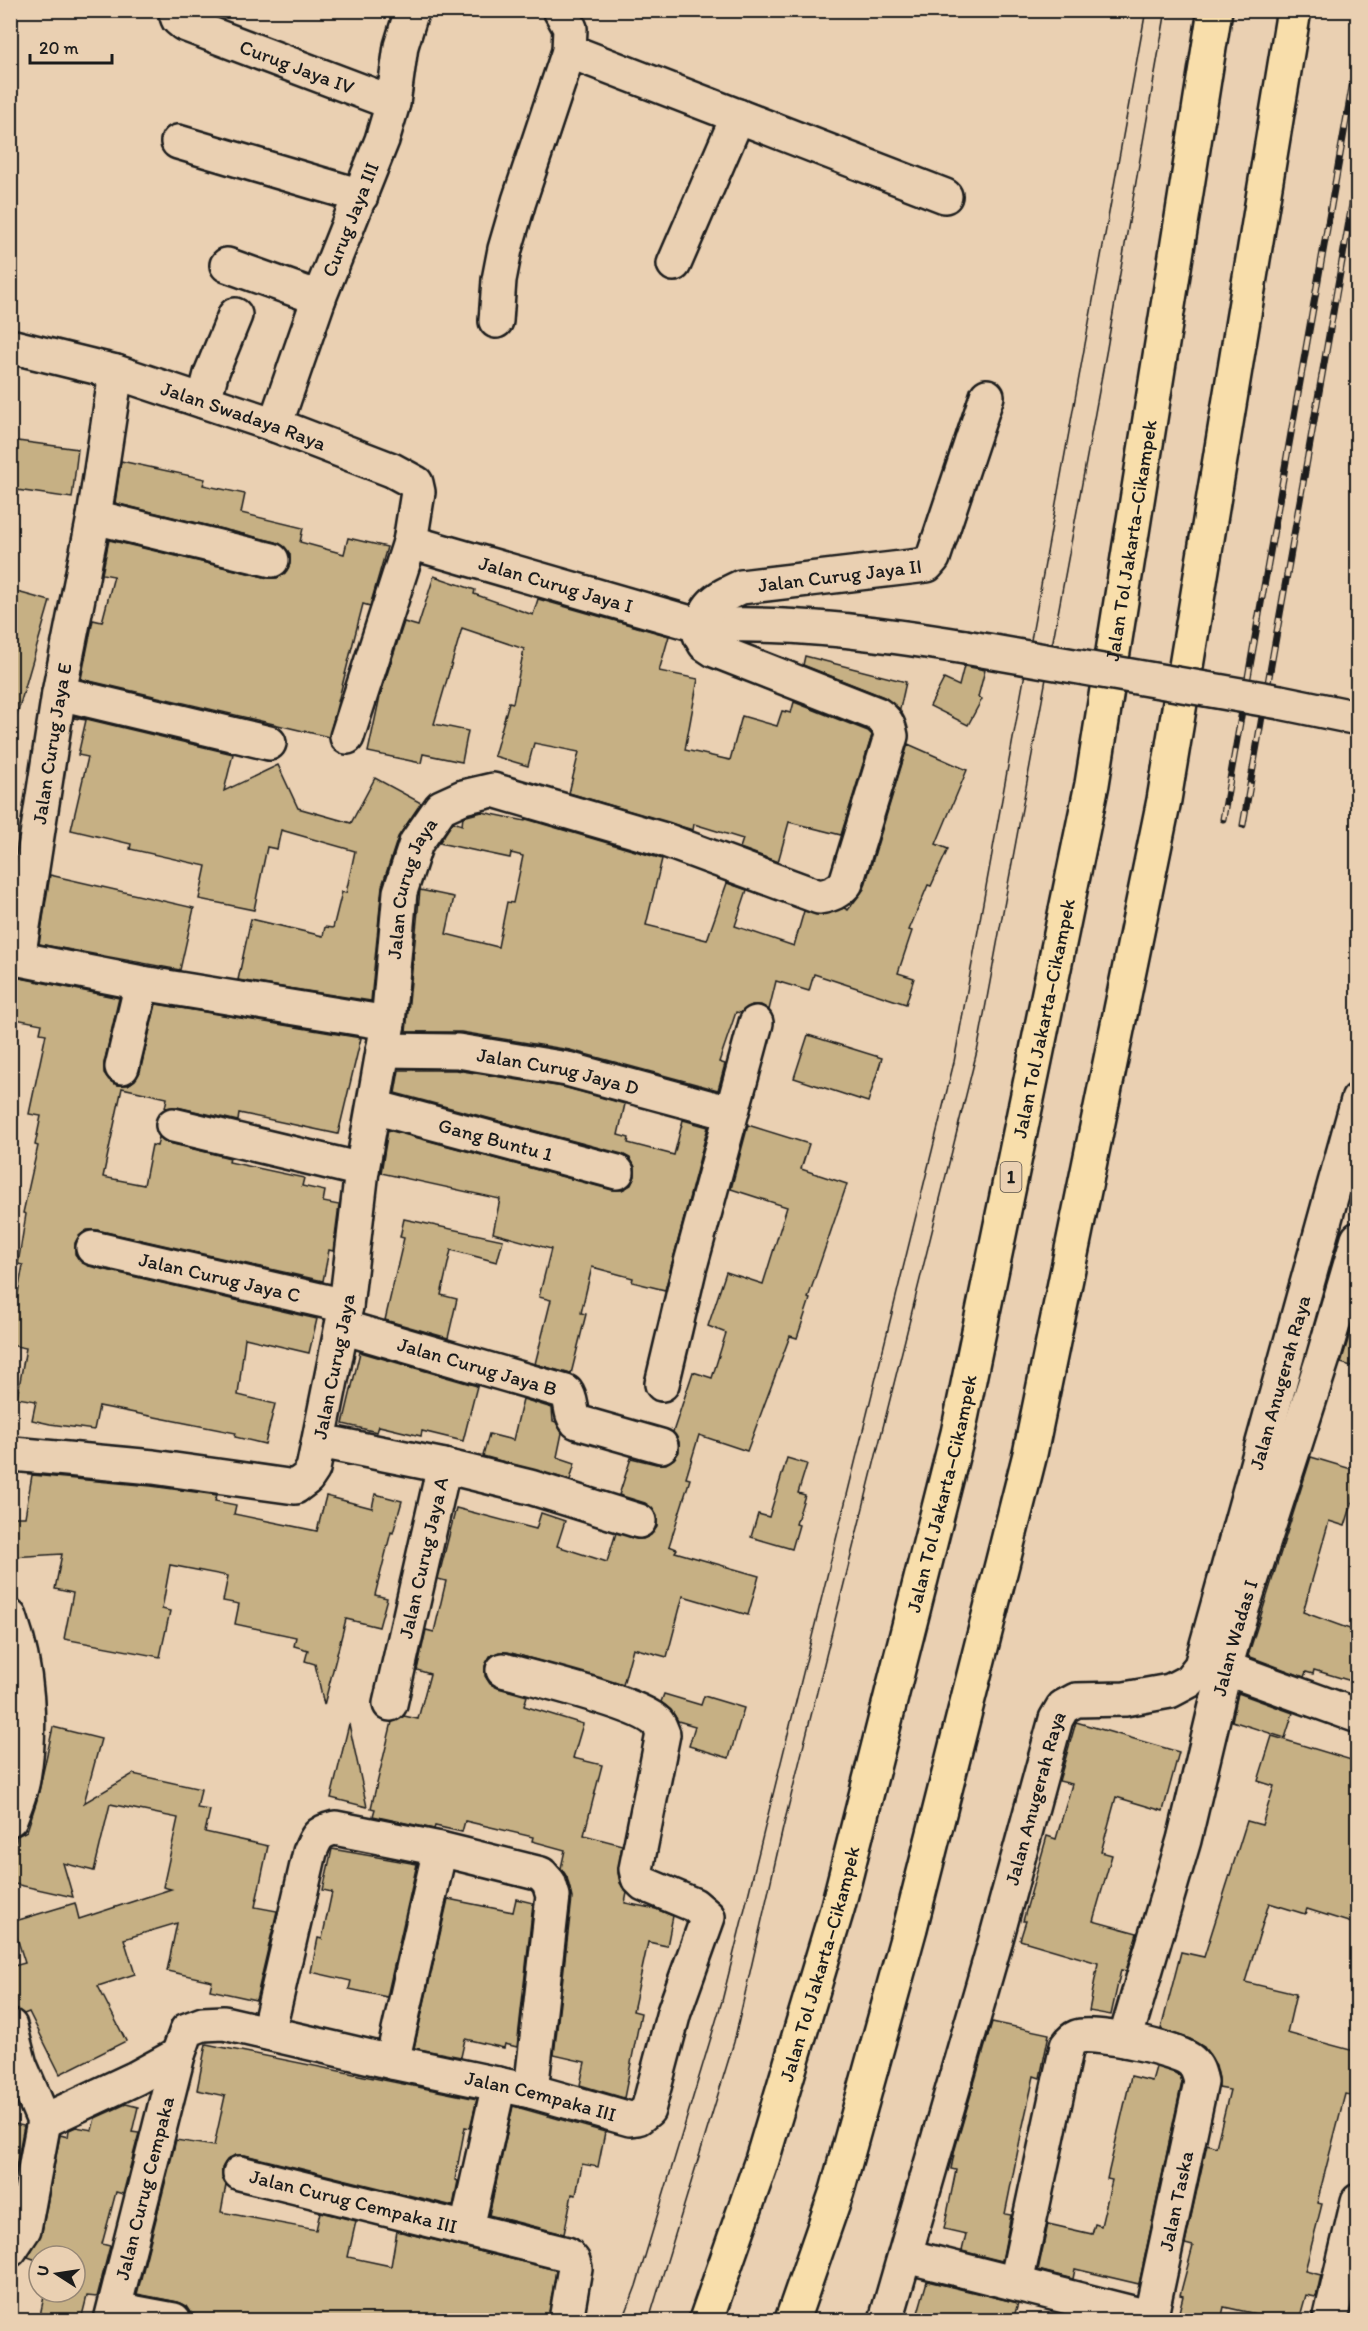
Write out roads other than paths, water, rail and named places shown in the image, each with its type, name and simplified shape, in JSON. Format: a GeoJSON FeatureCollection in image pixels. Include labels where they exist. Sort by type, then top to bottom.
{"type":"FeatureCollection","features":[{"type":"Feature","properties":{"kind":"highway","name":"Jalan Tol Jakarta–Cikampek"},"geometry":{"type":"LineString","coordinates":[[706,2320],[762,2160],[838,1906],[958,1433],[1092,784],[1215,10]]}},
{"type":"Feature","properties":{"kind":"highway"},"geometry":{"type":"LineString","coordinates":[[792,2320],[837,2191],[910,1928],[1030,1454],[1164,800],[1294,10]]}},
{"type":"Feature","properties":{"kind":"street","name":"Curug Jaya IV"},"geometry":{"type":"LineString","coordinates":[[175,10],[178,19],[184,24],[393,103]]}},
{"type":"Feature","properties":{"kind":"street","name":"Curug Jaya III"},"geometry":{"type":"LineString","coordinates":[[275,425],[319,298],[374,163],[393,103],[401,46],[412,10]]}},
{"type":"Feature","properties":{"kind":"street"},"geometry":{"type":"LineString","coordinates":[[496,321],[499,280],[506,249],[519,201],[569,51],[570,28],[560,10]]}},
{"type":"Feature","properties":{"kind":"street"},"geometry":{"type":"LineString","coordinates":[[569,51],[945,196]]}},
{"type":"Feature","properties":{"kind":"street"},"geometry":{"type":"LineString","coordinates":[[674,264],[738,116]]}},
{"type":"Feature","properties":{"kind":"street"},"geometry":{"type":"LineString","coordinates":[[178,142],[361,196]]}},
{"type":"Feature","properties":{"kind":"street"},"geometry":{"type":"LineString","coordinates":[[227,265],[319,298]]}},
{"type":"Feature","properties":{"kind":"street"},"geometry":{"type":"LineString","coordinates":[[204,401],[211,374],[235,315]]}},
{"type":"Feature","properties":{"kind":"street","name":"Jalan Swadaya Raya"},"geometry":{"type":"LineString","coordinates":[[10,345],[116,372],[275,425],[392,470],[416,483],[418,492],[410,542]]}},
{"type":"Feature","properties":{"kind":"street","name":"Jalan Curug Jaya E"},"geometry":{"type":"LineString","coordinates":[[116,372],[94,517],[59,693],[14,958],[142,983],[386,1037]]}},
{"type":"Feature","properties":{"kind":"street","name":"Jalan Curug Jaya II"},"geometry":{"type":"LineString","coordinates":[[701,626],[706,609],[720,597],[741,587],[927,565],[933,558],[987,396]]}},
{"type":"Feature","properties":{"kind":"street"},"geometry":{"type":"LineString","coordinates":[[94,517],[272,560]]}},
{"type":"Feature","properties":{"kind":"street"},"geometry":{"type":"LineString","coordinates":[[347,737],[410,542]]}},
{"type":"Feature","properties":{"kind":"street","name":"Jalan Curug Jaya I"},"geometry":{"type":"LineString","coordinates":[[410,542],[701,626]]}},
{"type":"Feature","properties":{"kind":"street"},"geometry":{"type":"LineString","coordinates":[[701,626],[743,623],[880,633],[1280,702],[1358,718]]}},
{"type":"Feature","properties":{"kind":"street","name":"Jalan Curug Jaya"},"geometry":{"type":"LineString","coordinates":[[11,1448],[294,1487],[300,1485],[313,1468],[344,1317],[362,1170],[386,1037],[400,892],[416,843],[441,807],[463,797],[493,790],[665,840],[819,897],[829,896],[839,891],[846,883],[891,736],[889,726],[884,718],[877,714],[714,650],[705,644],[700,635],[701,626]]}},
{"type":"Feature","properties":{"kind":"street"},"geometry":{"type":"LineString","coordinates":[[59,693],[269,743]]}},
{"type":"Feature","properties":{"kind":"street"},"geometry":{"type":"LineString","coordinates":[[122,1067],[142,983]]}},
{"type":"Feature","properties":{"kind":"street"},"geometry":{"type":"LineString","coordinates":[[662,1384],[689,1270],[756,1023]]}},
{"type":"Feature","properties":{"kind":"street","name":"Jalan Curug Jaya D"},"geometry":{"type":"LineString","coordinates":[[386,1037],[567,1069],[730,1113]]}},
{"type":"Feature","properties":{"kind":"street","name":"Jalan Anugerah Raya"},"geometry":{"type":"LineString","coordinates":[[886,2320],[996,1943],[1056,1719],[1063,1707],[1076,1700],[1125,1699],[1170,1691],[1189,1681],[1201,1666],[1358,1100]]}},
{"type":"Feature","properties":{"kind":"street","name":"Gang Buntu 1"},"geometry":{"type":"LineString","coordinates":[[374,1107],[617,1172]]}},
{"type":"Feature","properties":{"kind":"street"},"geometry":{"type":"LineString","coordinates":[[173,1125],[362,1170]]}},
{"type":"Feature","properties":{"kind":"street","name":"Jalan Wadas I"},"geometry":{"type":"LineString","coordinates":[[1125,2040],[1184,1840],[1225,1668],[1245,1598],[1323,1358],[1358,1239]]}},
{"type":"Feature","properties":{"kind":"street","name":"Jalan Curug Jaya C"},"geometry":{"type":"LineString","coordinates":[[93,1248],[344,1317]]}},
{"type":"Feature","properties":{"kind":"street","name":"Jalan Curug Jaya B"},"geometry":{"type":"LineString","coordinates":[[344,1317],[566,1392],[569,1396],[572,1414],[577,1422],[661,1446]]}},
{"type":"Feature","properties":{"kind":"street","name":"Jalan Curug Jaya A"},"geometry":{"type":"LineString","coordinates":[[320,1441],[444,1466],[390,1704]]}},
{"type":"Feature","properties":{"kind":"street"},"geometry":{"type":"LineString","coordinates":[[444,1466],[530,1487],[639,1521]]}},
{"type":"Feature","properties":{"kind":"street"},"geometry":{"type":"LineString","coordinates":[[10,1617],[28,1707],[23,1781],[10,1819]]}},
{"type":"Feature","properties":{"kind":"street"},"geometry":{"type":"LineString","coordinates":[[1225,1668],[1358,1716]]}},
{"type":"Feature","properties":{"kind":"street","name":"Jalan Cempaka III"},"geometry":{"type":"LineString","coordinates":[[178,2055],[187,2030],[204,2024],[224,2023],[531,2091],[630,2119],[643,2115],[650,2104],[674,2012],[708,1917],[694,1905],[644,1884],[638,1878],[636,1869],[663,1734],[658,1722],[643,1712],[503,1670]]}},
{"type":"Feature","properties":{"kind":"street"},"geometry":{"type":"LineString","coordinates":[[268,2033],[315,1837],[321,1831],[335,1828],[440,1848],[541,1874],[549,1883],[553,1896],[531,2091]]}},
{"type":"Feature","properties":{"kind":"street"},"geometry":{"type":"LineString","coordinates":[[392,2062],[440,1848]]}},
{"type":"Feature","properties":{"kind":"street"},"geometry":{"type":"LineString","coordinates":[[10,2026],[20,2065],[44,2121],[24,2229],[10,2250]]}},
{"type":"Feature","properties":{"kind":"street"},"geometry":{"type":"LineString","coordinates":[[1016,2283],[1067,2046],[1080,2036],[1125,2040]]}},
{"type":"Feature","properties":{"kind":"street","name":"Jalan Taska"},"geometry":{"type":"LineString","coordinates":[[1125,2040],[1177,2053],[1190,2059],[1198,2068],[1201,2082],[1151,2319]]}},
{"type":"Feature","properties":{"kind":"street"},"geometry":{"type":"LineString","coordinates":[[44,2121],[136,2078],[178,2055]]}},
{"type":"Feature","properties":{"kind":"street","name":"Jalan Curug Cempaka"},"geometry":{"type":"LineString","coordinates":[[113,2314],[178,2055]]}},
{"type":"Feature","properties":{"kind":"street","name":"Jalan Curug Cempaka III"},"geometry":{"type":"LineString","coordinates":[[467,2228],[499,2084]]}},
{"type":"Feature","properties":{"kind":"street","name":"Jalan Curug Cempaka III"},"geometry":{"type":"LineString","coordinates":[[240,2173],[567,2254],[575,2268],[566,2320]]}},
{"type":"Feature","properties":{"kind":"street"},"geometry":{"type":"LineString","coordinates":[[1330,2320],[1358,2201]]}},
{"type":"Feature","properties":{"kind":"street"},"geometry":{"type":"LineString","coordinates":[[906,2256],[1151,2319]]}},
{"type":"Feature","properties":{"kind":"street"},"geometry":{"type":"LineString","coordinates":[[113,2314],[174,2320]]}},
{"type":"Feature","properties":{"kind":"tram line"},"geometry":{"type":"LineString","coordinates":[[623,2320],[636,2286],[722,2001],[954,1062],[1146,10]]}},
{"type":"Feature","properties":{"kind":"tram line"},"geometry":{"type":"LineString","coordinates":[[649,2320],[734,2042],[783,1828],[978,1047],[1107,348],[1166,10]]}},
{"type":"Feature","properties":{"kind":"railway"},"geometry":{"type":"LineString","coordinates":[[1223,819],[1358,53]]}},
{"type":"Feature","properties":{"kind":"railway"},"geometry":{"type":"LineString","coordinates":[[1243,825],[1358,170]]}}]}
